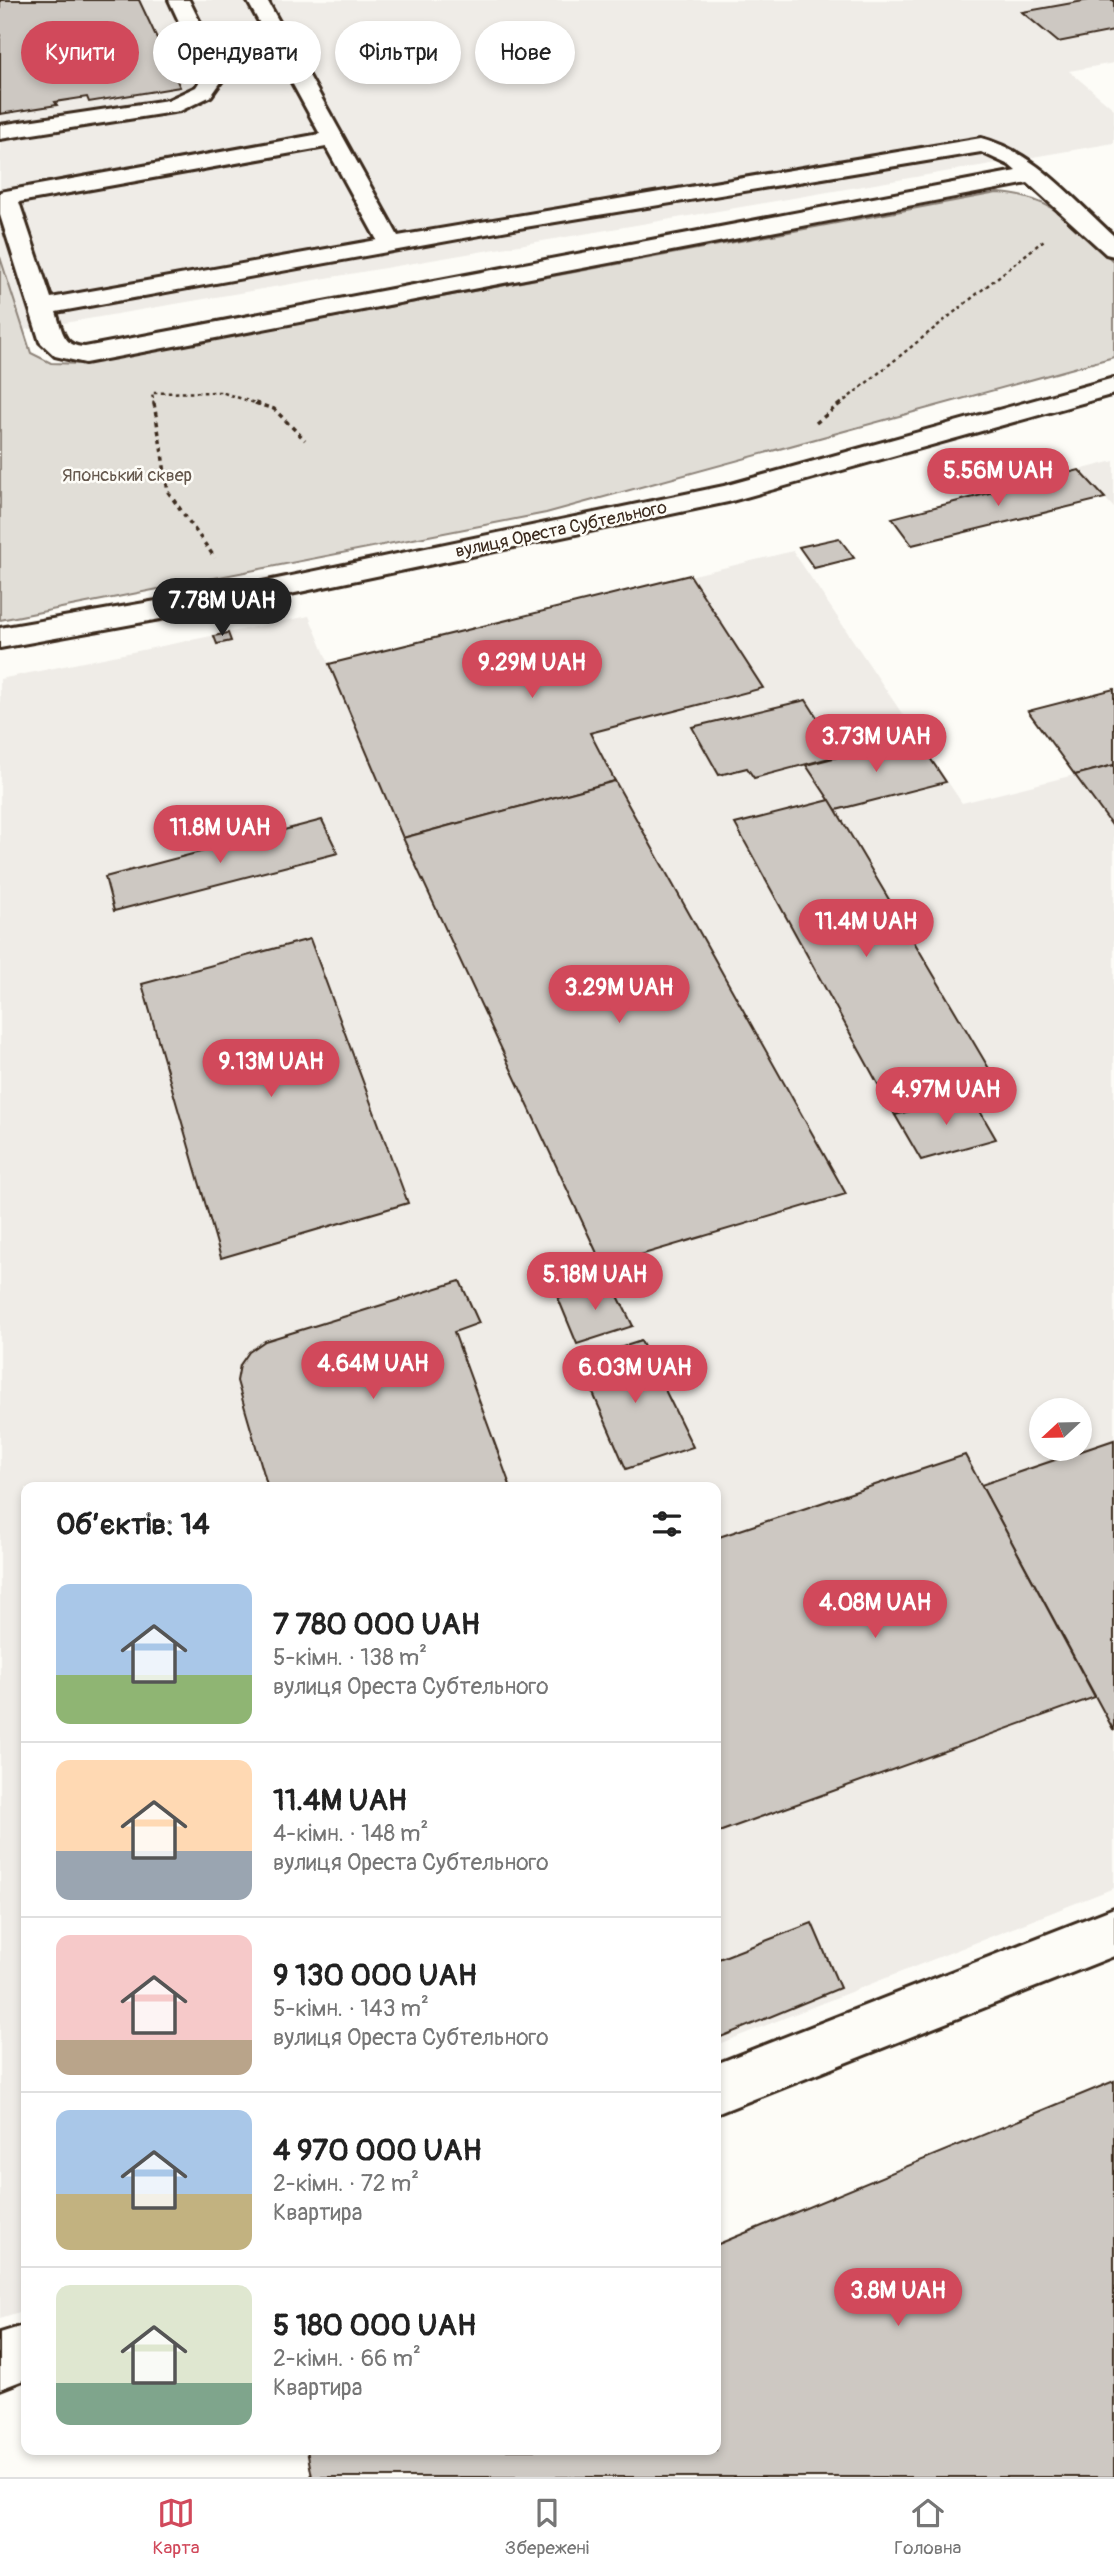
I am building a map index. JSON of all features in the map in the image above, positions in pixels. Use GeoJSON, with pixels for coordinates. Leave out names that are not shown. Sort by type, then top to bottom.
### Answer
{"type":"FeatureCollection","features":[{"type":"Feature","properties":{"kind":"street"},"geometry":{"type":"LineString","coordinates":[[0,132],[172,106],[195,98],[211,86],[215,75],[179,0]]}},
{"type":"Feature","properties":{"kind":"street"},"geometry":{"type":"LineString","coordinates":[[257,0],[391,244]]}},
{"type":"Feature","properties":{"kind":"street"},"geometry":{"type":"LineString","coordinates":[[332,139],[6,197],[53,342],[60,350],[70,355],[85,355],[1032,175]]}},
{"type":"Feature","properties":{"kind":"street"},"geometry":{"type":"LineString","coordinates":[[42,307],[391,244],[981,145],[998,149],[1017,160],[1114,249]]}},
{"type":"Feature","properties":{"kind":"street","name":"вулиця Ореста Субтельного"},"geometry":{"type":"LineString","coordinates":[[0,638],[243,595],[728,494],[1114,386]]}},
{"type":"Feature","properties":{"kind":"street"},"geometry":{"type":"LineString","coordinates":[[721,2087],[1114,1932]]}},
{"type":"Feature","properties":{"kind":"street"},"geometry":{"type":"LineString","coordinates":[[0,2361],[21,2354]]}},
{"type":"Feature","properties":{"kind":"path"},"geometry":{"type":"LineString","coordinates":[[815,424],[1076,215]]}},
{"type":"Feature","properties":{"kind":"path"},"geometry":{"type":"LineString","coordinates":[[243,595],[168,492],[152,393],[221,391],[274,409],[305,440]]}},
{"type":"Feature","properties":{"kind":"shaded area"},"geometry":{"type":"Polygon","coordinates":[[[0,0],[1114,0],[1114,63],[1069,71],[1114,109],[1114,143],[12,332],[0,324],[0,0]]]}},
{"type":"Feature","properties":{"kind":"shaded area"},"geometry":{"type":"Polygon","coordinates":[[[1114,461],[1114,508],[1079,470],[1114,461]]]}},
{"type":"Feature","properties":{"kind":"shaded area"},"geometry":{"type":"Polygon","coordinates":[[[793,551],[962,803],[1114,765],[1114,1888],[721,2043],[721,1482],[21,1482],[21,2312],[0,2318],[0,679],[309,616],[329,664],[793,551]]]}},
{"type":"Feature","properties":{"kind":"green space","name":"Японський сквер"},"geometry":{"type":"Polygon","coordinates":[[[997,193],[1034,200],[1063,215],[1114,262],[1114,357],[546,513],[0,620],[0,257],[31,353],[51,363],[83,364],[997,193]]]}},
{"type":"Feature","properties":{"kind":"building"},"geometry":{"type":"Polygon","coordinates":[[[0,0],[139,0],[153,30],[153,84],[179,84],[180,87],[89,102],[87,97],[0,114],[0,0]]]}},
{"type":"Feature","properties":{"kind":"building"},"geometry":{"type":"Polygon","coordinates":[[[1089,0],[1114,0],[1114,31],[1058,42],[1022,12],[1089,0]]]}},
{"type":"Feature","properties":{"kind":"building"},"geometry":{"type":"Polygon","coordinates":[[[1079,470],[1105,498],[912,545],[892,518],[1079,470]]]}},
{"type":"Feature","properties":{"kind":"building"},"geometry":{"type":"Polygon","coordinates":[[[839,538],[854,558],[814,568],[799,547],[839,538]]]}},
{"type":"Feature","properties":{"kind":"building"},"geometry":{"type":"Polygon","coordinates":[[[690,575],[763,688],[590,733],[615,781],[403,838],[329,664],[690,575]]]}},
{"type":"Feature","properties":{"kind":"building"},"geometry":{"type":"Polygon","coordinates":[[[228,633],[231,641],[217,644],[214,636],[228,633]]]}},
{"type":"Feature","properties":{"kind":"building"},"geometry":{"type":"Polygon","coordinates":[[[1114,689],[1114,765],[1075,775],[1028,711],[1114,689]]]}},
{"type":"Feature","properties":{"kind":"building"},"geometry":{"type":"Polygon","coordinates":[[[806,700],[841,755],[754,778],[747,768],[719,775],[692,727],[806,700]]]}},
{"type":"Feature","properties":{"kind":"building"},"geometry":{"type":"Polygon","coordinates":[[[916,737],[946,782],[836,810],[806,765],[916,737]]]}},
{"type":"Feature","properties":{"kind":"building"},"geometry":{"type":"Polygon","coordinates":[[[1114,765],[1114,828],[1075,775],[1114,765]]]}},
{"type":"Feature","properties":{"kind":"building"},"geometry":{"type":"Polygon","coordinates":[[[615,781],[846,1194],[603,1266],[403,838],[615,781]]]}},
{"type":"Feature","properties":{"kind":"building"},"geometry":{"type":"Polygon","coordinates":[[[830,800],[1000,1087],[895,1115],[735,824],[830,800]]]}},
{"type":"Feature","properties":{"kind":"building"},"geometry":{"type":"Polygon","coordinates":[[[322,820],[338,853],[114,911],[105,877],[322,820]]]}},
{"type":"Feature","properties":{"kind":"building"},"geometry":{"type":"Polygon","coordinates":[[[310,939],[408,1203],[221,1258],[142,984],[310,939]]]}},
{"type":"Feature","properties":{"kind":"building"},"geometry":{"type":"Polygon","coordinates":[[[970,1094],[996,1139],[921,1160],[895,1115],[970,1094]]]}},
{"type":"Feature","properties":{"kind":"building"},"geometry":{"type":"Polygon","coordinates":[[[610,1280],[633,1326],[577,1344],[558,1298],[610,1280]]]}},
{"type":"Feature","properties":{"kind":"building"},"geometry":{"type":"Polygon","coordinates":[[[460,1281],[479,1323],[454,1332],[509,1482],[266,1482],[237,1381],[240,1365],[249,1352],[265,1341],[460,1281]]]}},
{"type":"Feature","properties":{"kind":"building"},"geometry":{"type":"Polygon","coordinates":[[[641,1341],[693,1447],[626,1469],[579,1361],[641,1341]]]}},
{"type":"Feature","properties":{"kind":"building"},"geometry":{"type":"Polygon","coordinates":[[[1114,1440],[1114,1731],[981,1485],[1052,1461],[1092,1461],[1092,1447],[1114,1440]]]}},
{"type":"Feature","properties":{"kind":"building"},"geometry":{"type":"Polygon","coordinates":[[[965,1455],[1095,1697],[721,1831],[721,1536],[965,1455]]]}},
{"type":"Feature","properties":{"kind":"building"},"geometry":{"type":"Polygon","coordinates":[[[812,1923],[840,1988],[721,2037],[721,1958],[812,1923]]]}},
{"type":"Feature","properties":{"kind":"building"},"geometry":{"type":"Polygon","coordinates":[[[1114,2081],[1114,2477],[312,2477],[308,2455],[721,2455],[721,2243],[1114,2081]]]}}]}
